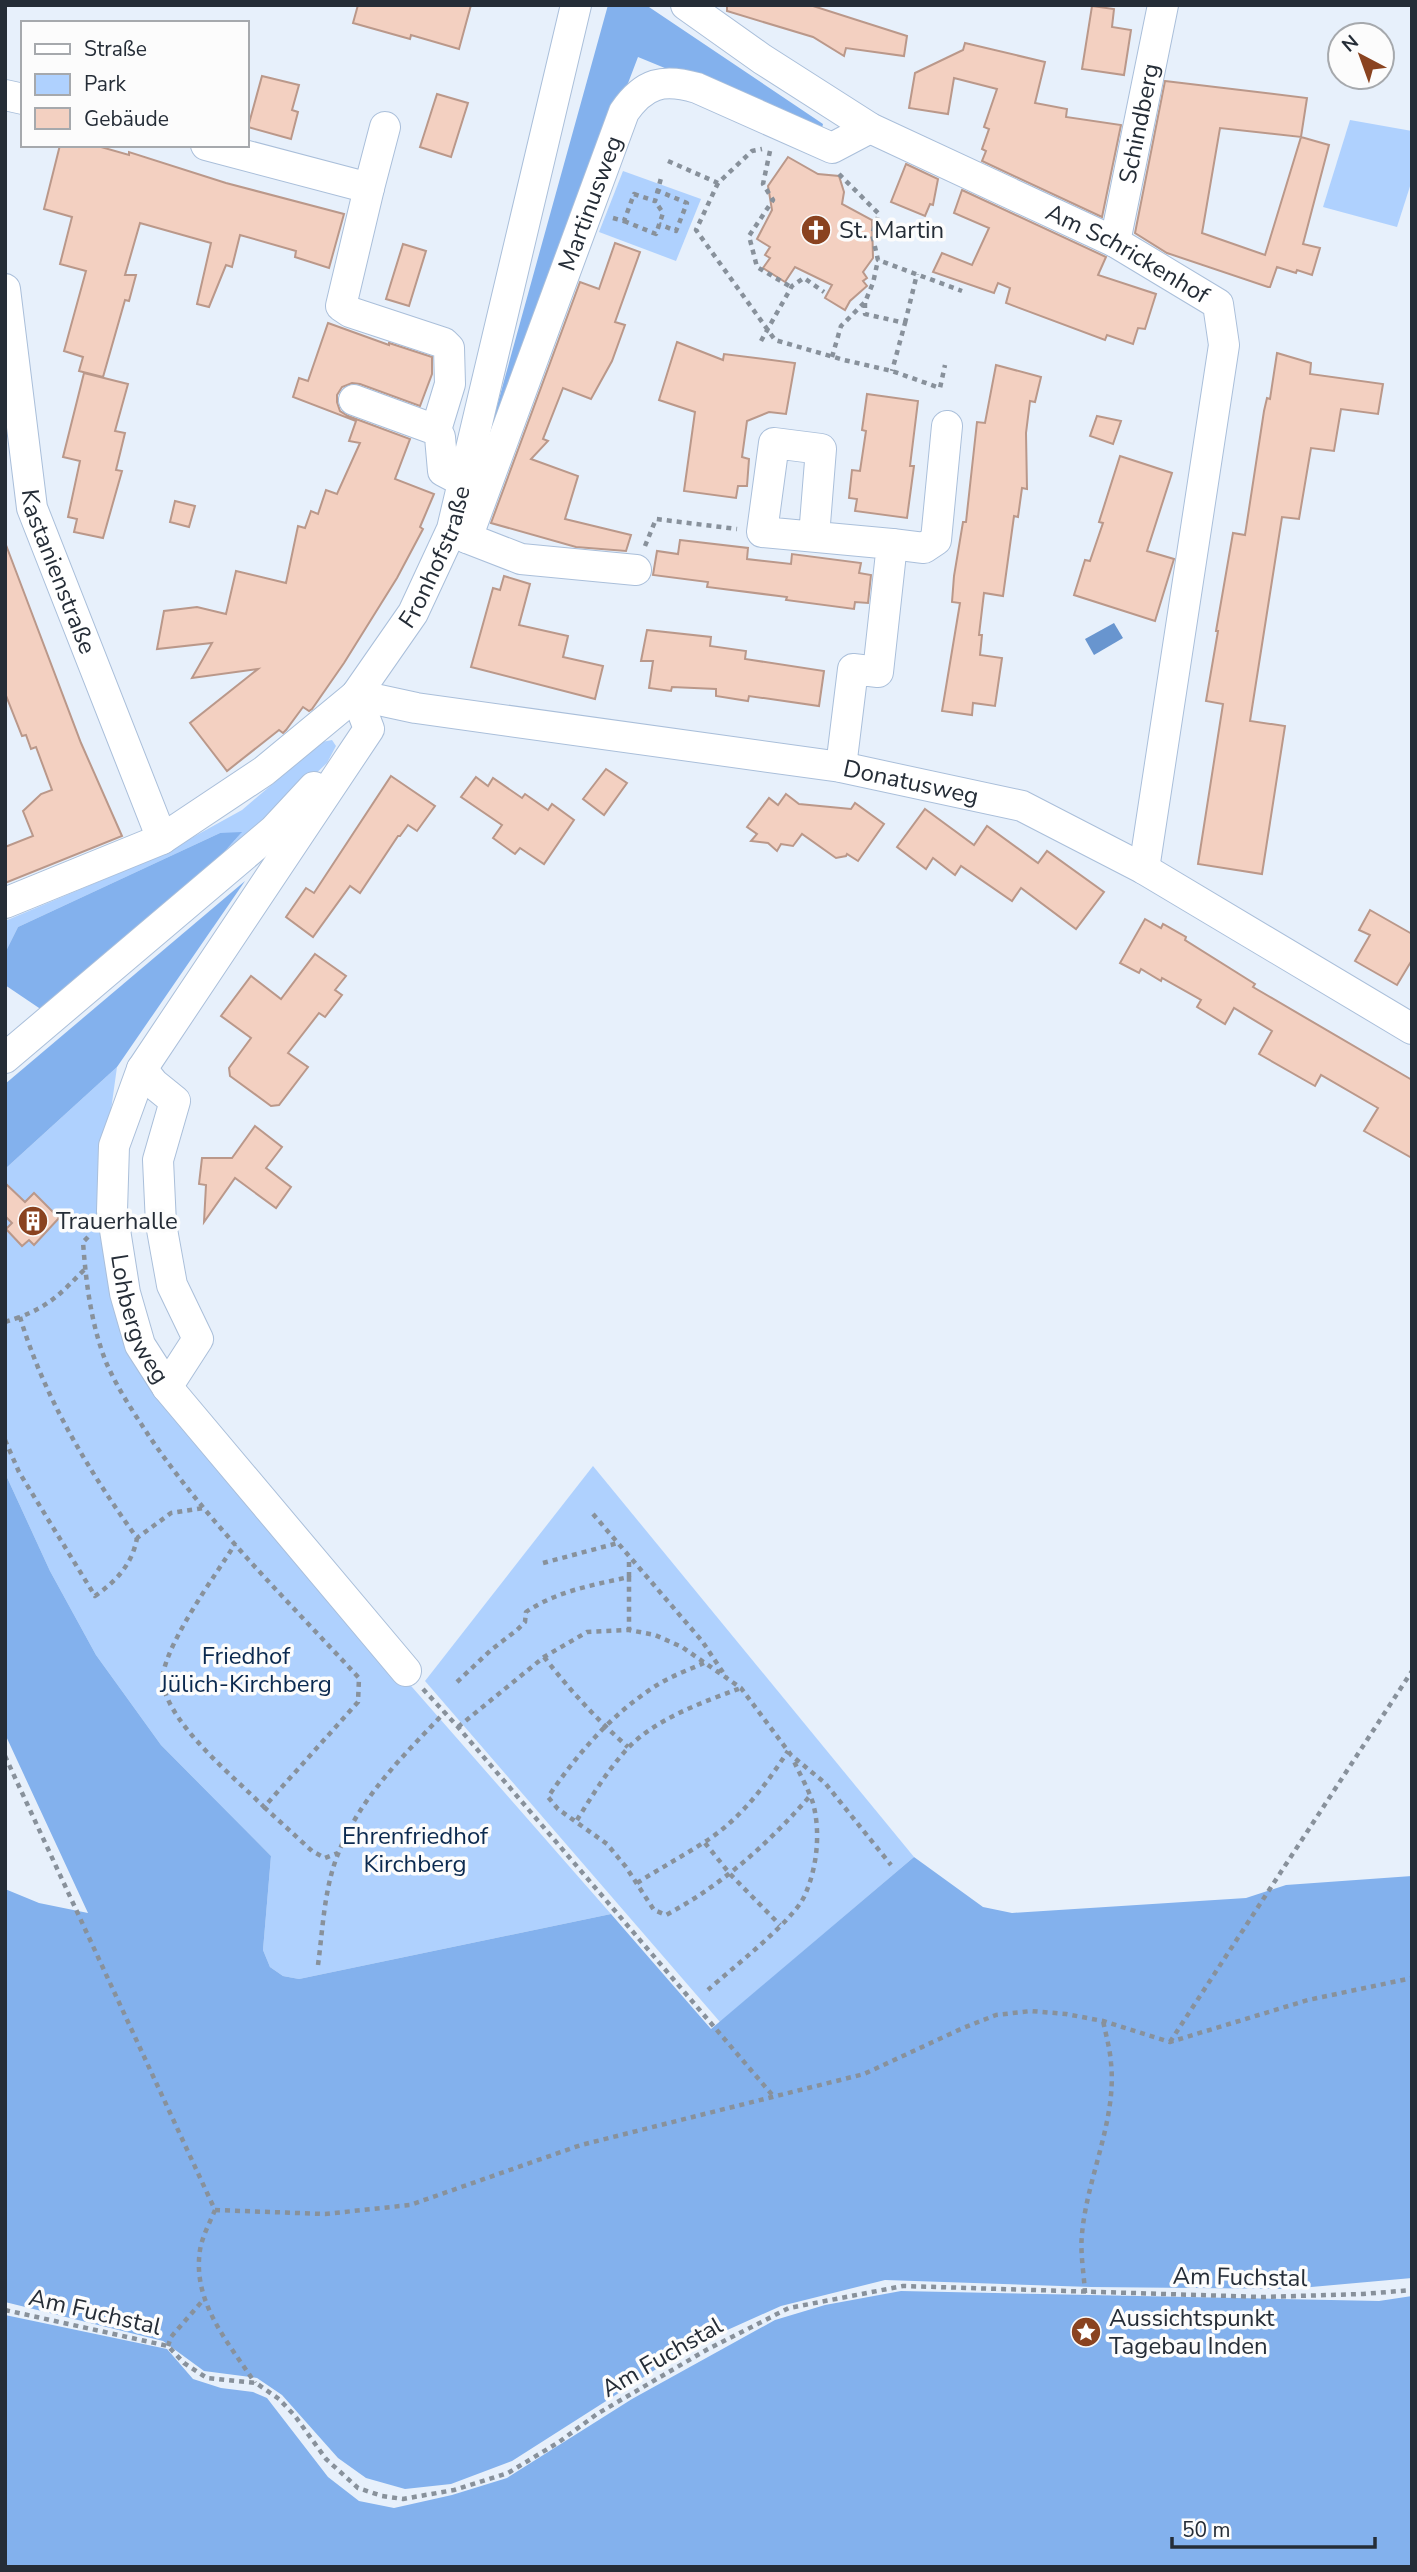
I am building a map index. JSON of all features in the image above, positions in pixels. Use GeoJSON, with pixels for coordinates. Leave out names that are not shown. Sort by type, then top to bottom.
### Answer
{"type":"FeatureCollection","features":[{"type":"Feature","properties":{"kind":"street","name":"Fronhofstraße"},"geometry":{"type":"LineString","coordinates":[[5,902],[162,839],[264,771],[356,695],[414,613],[460,534],[464,482],[576,5]]}},
{"type":"Feature","properties":{"kind":"street","name":"Am Schrickenhof"},"geometry":{"type":"LineString","coordinates":[[686,5],[762,59],[870,128],[1115,242],[1218,304],[1224,345],[1144,869]]}},
{"type":"Feature","properties":{"kind":"street","name":"Schindberg"},"geometry":{"type":"LineString","coordinates":[[1115,242],[1163,5]]}},
{"type":"Feature","properties":{"kind":"street","name":"Martinusweg"},"geometry":{"type":"LineString","coordinates":[[460,534],[624,112],[635,96],[657,83],[677,82],[697,88],[832,148],[870,128]]}},
{"type":"Feature","properties":{"kind":"street"},"geometry":{"type":"LineString","coordinates":[[385,127],[341,306],[350,312],[434,340],[449,348],[450,384],[436,430]]}},
{"type":"Feature","properties":{"kind":"street"},"geometry":{"type":"LineString","coordinates":[[214,147],[369,188]]}},
{"type":"Feature","properties":{"kind":"street","name":"Kastanienstraße"},"geometry":{"type":"LineString","coordinates":[[5,289],[32,508],[162,839]]}},
{"type":"Feature","properties":{"kind":"street"},"geometry":{"type":"LineString","coordinates":[[354,400],[436,430],[440,437],[443,471],[464,482]]}},
{"type":"Feature","properties":{"kind":"street"},"geometry":{"type":"LineString","coordinates":[[814,536],[821,449],[774,443],[762,532],[924,548],[936,540],[947,426]]}},
{"type":"Feature","properties":{"kind":"street"},"geometry":{"type":"LineString","coordinates":[[460,534],[521,559],[636,570]]}},
{"type":"Feature","properties":{"kind":"street"},"geometry":{"type":"LineString","coordinates":[[841,767],[853,669],[878,673],[892,544]]}},
{"type":"Feature","properties":{"kind":"street","name":"Donatusweg"},"geometry":{"type":"LineString","coordinates":[[356,695],[416,708],[841,767],[1022,806],[1144,869],[1412,1029]]}},
{"type":"Feature","properties":{"kind":"street","name":"Lohbergweg"},"geometry":{"type":"LineString","coordinates":[[356,695],[369,729],[142,1069],[114,1146],[112,1211],[125,1293],[140,1345],[167,1387],[406,1671]]}},
{"type":"Feature","properties":{"kind":"street","name":"Lohbergweg"},"geometry":{"type":"LineString","coordinates":[[5,1058],[274,830],[323,778],[341,771]]}},
{"type":"Feature","properties":{"kind":"street"},"geometry":{"type":"LineString","coordinates":[[142,1069],[154,1084],[175,1101],[158,1160],[162,1224],[172,1285],[198,1339],[167,1387]]}},
{"type":"Feature","properties":{"kind":"path"},"geometry":{"type":"LineString","coordinates":[[791,287],[757,267],[749,236],[773,200],[763,184],[771,147],[752,151],[718,183],[696,230],[775,340],[892,371],[940,388],[945,365]]}},
{"type":"Feature","properties":{"kind":"path"},"geometry":{"type":"LineString","coordinates":[[668,161],[718,183]]}},
{"type":"Feature","properties":{"kind":"path"},"geometry":{"type":"LineString","coordinates":[[832,357],[841,326],[865,302],[878,260],[872,234],[879,214],[837,173]]}},
{"type":"Feature","properties":{"kind":"path"},"geometry":{"type":"LineString","coordinates":[[655,201],[661,178]]}},
{"type":"Feature","properties":{"kind":"path"},"geometry":{"type":"LineString","coordinates":[[656,190],[687,203],[676,231],[659,224]]}},
{"type":"Feature","properties":{"kind":"path"},"geometry":{"type":"LineString","coordinates":[[606,216],[656,234],[663,213],[655,201],[634,194],[624,221]]}},
{"type":"Feature","properties":{"kind":"path"},"geometry":{"type":"LineString","coordinates":[[878,260],[962,291]]}},
{"type":"Feature","properties":{"kind":"path"},"geometry":{"type":"LineString","coordinates":[[892,371],[917,274]]}},
{"type":"Feature","properties":{"kind":"path"},"geometry":{"type":"LineString","coordinates":[[761,341],[791,287],[804,278],[824,292]]}},
{"type":"Feature","properties":{"kind":"path"},"geometry":{"type":"LineString","coordinates":[[865,302],[866,314],[905,323]]}},
{"type":"Feature","properties":{"kind":"path"},"geometry":{"type":"LineString","coordinates":[[636,570],[656,519],[762,532]]}},
{"type":"Feature","properties":{"kind":"path"},"geometry":{"type":"LineString","coordinates":[[112,1211],[83,1242],[93,1323],[107,1364],[133,1412],[163,1457],[203,1508],[359,1678],[358,1702],[264,1807]]}},
{"type":"Feature","properties":{"kind":"path"},"geometry":{"type":"LineString","coordinates":[[5,1322],[43,1308],[55,1300],[85,1270]]}},
{"type":"Feature","properties":{"kind":"path"},"geometry":{"type":"LineString","coordinates":[[20,1317],[52,1403],[116,1509],[137,1538]]}},
{"type":"Feature","properties":{"kind":"path"},"geometry":{"type":"LineString","coordinates":[[5,1440],[19,1472],[95,1596],[120,1575],[134,1552],[137,1538],[171,1513],[203,1508]]}},
{"type":"Feature","properties":{"kind":"path"},"geometry":{"type":"LineString","coordinates":[[593,1514],[702,1641],[728,1680]]}},
{"type":"Feature","properties":{"kind":"path"},"geometry":{"type":"LineString","coordinates":[[543,1563],[618,1543]]}},
{"type":"Feature","properties":{"kind":"path"},"geometry":{"type":"LineString","coordinates":[[235,1544],[173,1644],[165,1667],[163,1684],[175,1712],[196,1741],[264,1807],[312,1851],[325,1858],[338,1853]]}},
{"type":"Feature","properties":{"kind":"path"},"geometry":{"type":"LineString","coordinates":[[629,1557],[629,1630]]}},
{"type":"Feature","properties":{"kind":"path"},"geometry":{"type":"LineString","coordinates":[[457,1682],[517,1630],[525,1622],[526,1612],[541,1602],[575,1589],[629,1577]]}},
{"type":"Feature","properties":{"kind":"path"},"geometry":{"type":"LineString","coordinates":[[458,1727],[544,1657],[587,1632],[629,1630],[664,1639],[682,1647],[741,1688],[790,1753],[810,1796],[817,1850],[803,1898],[780,1925],[708,1990]]}},
{"type":"Feature","properties":{"kind":"path"},"geometry":{"type":"LineString","coordinates":[[544,1657],[604,1727],[628,1747]]}},
{"type":"Feature","properties":{"kind":"path"},"geometry":{"type":"LineString","coordinates":[[704,1662],[655,1686],[604,1727],[571,1762],[548,1797],[558,1809],[607,1844],[654,1910],[666,1915],[694,1900],[730,1874],[779,1831],[810,1796]]}},
{"type":"Feature","properties":{"kind":"path"},"geometry":{"type":"LineString","coordinates":[[406,1671],[458,1727],[774,2096]]}},
{"type":"Feature","properties":{"kind":"path"},"geometry":{"type":"LineString","coordinates":[[1170,2042],[1412,1671]]}},
{"type":"Feature","properties":{"kind":"path"},"geometry":{"type":"LineString","coordinates":[[577,1820],[628,1747],[667,1720],[741,1688]]}},
{"type":"Feature","properties":{"kind":"path"},"geometry":{"type":"LineString","coordinates":[[318,1965],[328,1888],[338,1853],[367,1801],[388,1772],[445,1712]]}},
{"type":"Feature","properties":{"kind":"path"},"geometry":{"type":"LineString","coordinates":[[637,1883],[705,1843],[736,1818],[790,1753]]}},
{"type":"Feature","properties":{"kind":"path"},"geometry":{"type":"LineString","coordinates":[[790,1753],[825,1783],[891,1864]]}},
{"type":"Feature","properties":{"kind":"path"},"geometry":{"type":"LineString","coordinates":[[5,1756],[215,2210],[200,2249],[200,2285],[209,2313],[256,2383]]}},
{"type":"Feature","properties":{"kind":"path"},"geometry":{"type":"LineString","coordinates":[[705,1843],[730,1874],[780,1925]]}},
{"type":"Feature","properties":{"kind":"path"},"geometry":{"type":"LineString","coordinates":[[215,2210],[325,2214],[410,2206],[582,2146],[863,2074],[996,2015],[1031,2011],[1066,2014],[1103,2021],[1170,2042],[1308,2000],[1412,1978]]}},
{"type":"Feature","properties":{"kind":"path"},"geometry":{"type":"LineString","coordinates":[[1085,2293],[1082,2236],[1110,2095],[1112,2064],[1103,2021]]}},
{"type":"Feature","properties":{"kind":"path","name":"Am Fuchstal"},"geometry":{"type":"LineString","coordinates":[[5,2310],[168,2346],[184,2363],[207,2378],[256,2383],[279,2399],[295,2416],[326,2459],[358,2488],[403,2499],[454,2490],[508,2473],[559,2442],[597,2414],[697,2355],[789,2308],[903,2286],[1263,2297],[1412,2290]]}},
{"type":"Feature","properties":{"kind":"path"},"geometry":{"type":"LineString","coordinates":[[168,2346],[171,2337],[204,2299]]}},
{"type":"Feature","properties":{"kind":"green space"},"geometry":{"type":"Polygon","coordinates":[[[1350,120],[1412,131],[1412,180],[1397,227],[1323,207],[1350,120]]]}},
{"type":"Feature","properties":{"kind":"green space"},"geometry":{"type":"Polygon","coordinates":[[[623,171],[701,199],[676,261],[599,232],[623,171]]]}},
{"type":"Feature","properties":{"kind":"green space"},"geometry":{"type":"Polygon","coordinates":[[[332,740],[336,746],[327,763],[208,870],[241,833],[220,833],[18,927],[5,953],[5,921],[157,857],[242,810],[322,742],[332,740]]]}},
{"type":"Feature","properties":{"kind":"green space","name":"Friedhof Jülich-Kirchberg"},"geometry":{"type":"Polygon","coordinates":[[[117,1067],[101,1182],[178,1420],[611,1914],[299,1979],[283,1976],[270,1967],[263,1950],[271,1856],[161,1745],[96,1655],[50,1571],[5,1473],[5,1169],[117,1067]]]}},
{"type":"Feature","properties":{"kind":"green space"},"geometry":{"type":"Polygon","coordinates":[[[593,1466],[914,1857],[720,2022],[425,1681],[593,1466]]]}},
{"type":"Feature","properties":{"kind":"shaded area"},"geometry":{"type":"Polygon","coordinates":[[[608,5],[646,5],[823,124],[821,132],[638,57],[476,482],[608,5]]]}},
{"type":"Feature","properties":{"kind":"shaded area"},"geometry":{"type":"Polygon","coordinates":[[[1114,623],[1123,638],[1094,655],[1085,639],[1114,623]]]}},
{"type":"Feature","properties":{"kind":"shaded area"},"geometry":{"type":"Polygon","coordinates":[[[242,832],[208,870],[42,1010],[5,985],[5,953],[18,927],[220,833],[242,832]]]}},
{"type":"Feature","properties":{"kind":"shaded area"},"geometry":{"type":"Polygon","coordinates":[[[245,881],[117,1067],[5,1169],[5,1084],[245,881]]]}},
{"type":"Feature","properties":{"kind":"shaded area"},"geometry":{"type":"Polygon","coordinates":[[[5,1473],[50,1571],[96,1655],[161,1745],[271,1856],[263,1950],[270,1967],[283,1976],[299,1979],[611,1914],[711,2029],[914,1857],[983,1907],[1012,1913],[1246,1898],[1286,1885],[1412,1876],[1412,2278],[1289,2289],[1091,2287],[885,2280],[781,2306],[694,2345],[512,2461],[451,2484],[405,2489],[366,2478],[338,2458],[282,2395],[257,2378],[204,2371],[163,2341],[5,2302],[5,1889],[39,1903],[88,1913],[5,1734],[5,1473]]]}},
{"type":"Feature","properties":{"kind":"shaded area"},"geometry":{"type":"Polygon","coordinates":[[[901,2291],[1379,2301],[1412,2296],[1412,2567],[5,2567],[5,2315],[167,2349],[193,2379],[221,2388],[253,2392],[267,2398],[328,2477],[359,2501],[394,2508],[452,2495],[507,2478],[632,2399],[775,2320],[825,2305],[901,2291]]]}},
{"type":"Feature","properties":{"kind":"building"},"geometry":{"type":"Polygon","coordinates":[[[358,5],[471,5],[459,49],[411,35],[410,39],[353,23],[358,5]]]}},
{"type":"Feature","properties":{"kind":"building"},"geometry":{"type":"Polygon","coordinates":[[[727,5],[810,5],[907,36],[904,56],[846,48],[844,56],[813,37],[727,11],[727,5]]]}},
{"type":"Feature","properties":{"kind":"building"},"geometry":{"type":"Polygon","coordinates":[[[1092,6],[1114,9],[1112,27],[1131,30],[1124,75],[1082,69],[1092,6]]]}},
{"type":"Feature","properties":{"kind":"building"},"geometry":{"type":"Polygon","coordinates":[[[965,43],[1045,62],[1035,103],[1067,109],[1066,117],[1121,125],[1102,217],[982,161],[986,151],[982,149],[989,129],[984,127],[997,89],[954,78],[948,114],[909,108],[915,73],[963,50],[965,43]]]}},
{"type":"Feature","properties":{"kind":"building"},"geometry":{"type":"Polygon","coordinates":[[[262,76],[299,85],[292,110],[298,112],[291,139],[248,127],[262,76]]]}},
{"type":"Feature","properties":{"kind":"building"},"geometry":{"type":"Polygon","coordinates":[[[1165,81],[1307,98],[1301,137],[1329,145],[1303,244],[1320,248],[1312,275],[1277,267],[1268,287],[1167,253],[1135,233],[1165,81]],[[1220,128],[1202,233],[1265,255],[1301,137],[1220,128]]]}},
{"type":"Feature","properties":{"kind":"building"},"geometry":{"type":"Polygon","coordinates":[[[437,94],[468,103],[451,157],[420,147],[437,94]]]}},
{"type":"Feature","properties":{"kind":"building"},"geometry":{"type":"Polygon","coordinates":[[[60,147],[101,147],[129,155],[129,152],[226,183],[344,214],[329,268],[295,257],[296,251],[240,235],[232,267],[226,265],[209,307],[197,304],[211,243],[140,223],[125,275],[136,275],[129,301],[125,300],[103,377],[79,371],[83,357],[64,351],[86,271],[60,264],[72,217],[44,209],[60,147]]]}},
{"type":"Feature","properties":{"kind":"building","name":"St. Martin"},"geometry":{"type":"Polygon","coordinates":[[[788,157],[818,174],[839,176],[844,192],[842,204],[872,220],[873,258],[863,272],[867,278],[863,281],[867,286],[850,301],[845,310],[825,298],[832,285],[795,267],[785,282],[763,268],[770,258],[765,255],[770,247],[757,239],[772,210],[768,186],[788,157]]]}},
{"type":"Feature","properties":{"kind":"building"},"geometry":{"type":"Polygon","coordinates":[[[906,164],[938,179],[933,205],[930,204],[925,216],[891,202],[906,164]]]}},
{"type":"Feature","properties":{"kind":"building"},"geometry":{"type":"Polygon","coordinates":[[[962,190],[1106,257],[1098,275],[1156,294],[1145,329],[1138,328],[1133,344],[1107,335],[1105,340],[1006,303],[1010,288],[998,283],[994,293],[933,272],[942,253],[972,265],[989,228],[954,213],[962,190]]]}},
{"type":"Feature","properties":{"kind":"building"},"geometry":{"type":"Polygon","coordinates":[[[615,243],[640,252],[615,322],[625,325],[612,361],[591,399],[563,388],[543,439],[548,441],[531,459],[578,476],[565,519],[631,535],[626,551],[576,547],[491,523],[580,282],[599,289],[615,243]]]}},
{"type":"Feature","properties":{"kind":"building"},"geometry":{"type":"Polygon","coordinates":[[[403,244],[426,251],[409,306],[386,299],[403,244]]]}},
{"type":"Feature","properties":{"kind":"building"},"geometry":{"type":"Polygon","coordinates":[[[328,323],[432,357],[432,374],[420,406],[352,383],[342,387],[337,395],[337,402],[340,411],[348,416],[410,439],[395,479],[434,494],[420,527],[423,529],[397,578],[312,709],[309,711],[303,707],[283,733],[279,730],[227,771],[190,723],[258,669],[192,678],[212,643],[157,649],[164,611],[197,607],[226,614],[236,571],[286,583],[298,526],[305,528],[311,511],[318,514],[326,490],[337,494],[360,443],[349,441],[356,421],[293,397],[299,378],[308,381],[328,323]]]}},
{"type":"Feature","properties":{"kind":"building"},"geometry":{"type":"Polygon","coordinates":[[[677,342],[723,360],[724,354],[795,363],[786,414],[769,412],[747,421],[742,457],[749,459],[747,486],[738,486],[736,498],[684,491],[695,412],[659,400],[677,342]]]}},
{"type":"Feature","properties":{"kind":"building"},"geometry":{"type":"Polygon","coordinates":[[[1277,353],[1311,363],[1310,374],[1383,384],[1378,414],[1341,409],[1334,451],[1311,448],[1299,519],[1282,517],[1250,721],[1285,726],[1262,874],[1198,864],[1223,704],[1206,701],[1216,631],[1233,533],[1245,535],[1264,411],[1267,398],[1270,399],[1277,353]]]}},
{"type":"Feature","properties":{"kind":"building"},"geometry":{"type":"Polygon","coordinates":[[[996,365],[1041,377],[1035,402],[1030,401],[1026,433],[1027,489],[1022,488],[1018,517],[1014,516],[1003,596],[984,593],[979,635],[982,635],[980,655],[1002,658],[995,706],[973,703],[972,715],[942,711],[960,603],[952,602],[954,576],[963,522],[966,522],[977,422],[985,423],[996,365]]]}},
{"type":"Feature","properties":{"kind":"building"},"geometry":{"type":"Polygon","coordinates":[[[84,373],[128,384],[115,431],[125,433],[116,470],[122,471],[103,538],[74,532],[77,519],[68,517],[80,461],[63,457],[84,373]]]}},
{"type":"Feature","properties":{"kind":"building"},"geometry":{"type":"Polygon","coordinates":[[[867,394],[918,401],[910,466],[914,466],[907,518],[855,511],[857,499],[849,498],[852,470],[860,471],[866,431],[862,430],[867,394]]]}},
{"type":"Feature","properties":{"kind":"building"},"geometry":{"type":"Polygon","coordinates":[[[1097,416],[1121,421],[1113,444],[1090,436],[1097,416]]]}},
{"type":"Feature","properties":{"kind":"building"},"geometry":{"type":"Polygon","coordinates":[[[1120,456],[1172,473],[1147,551],[1174,559],[1155,621],[1074,595],[1085,560],[1090,561],[1103,523],[1099,522],[1120,456]]]}},
{"type":"Feature","properties":{"kind":"building"},"geometry":{"type":"Polygon","coordinates":[[[175,501],[195,506],[189,527],[170,522],[175,501]]]}},
{"type":"Feature","properties":{"kind":"building"},"geometry":{"type":"Polygon","coordinates":[[[680,540],[748,548],[747,559],[791,564],[792,554],[861,563],[859,573],[871,575],[868,603],[855,602],[854,609],[707,587],[708,582],[653,575],[657,551],[678,554],[680,540]]]}},
{"type":"Feature","properties":{"kind":"building"},"geometry":{"type":"Polygon","coordinates":[[[6,545],[81,743],[122,836],[5,883],[5,847],[33,836],[23,811],[41,794],[52,790],[36,747],[31,749],[26,735],[22,736],[5,693],[6,545]]]}},
{"type":"Feature","properties":{"kind":"building"},"geometry":{"type":"Polygon","coordinates":[[[504,576],[530,584],[519,625],[568,636],[563,657],[603,666],[595,699],[471,667],[493,588],[500,590],[504,576]]]}},
{"type":"Feature","properties":{"kind":"building"},"geometry":{"type":"Polygon","coordinates":[[[647,630],[711,637],[710,646],[746,651],[745,659],[824,671],[819,706],[749,696],[748,701],[716,696],[716,689],[672,687],[671,691],[649,688],[653,661],[641,661],[647,630]]]}},
{"type":"Feature","properties":{"kind":"building"},"geometry":{"type":"Polygon","coordinates":[[[606,769],[627,783],[604,815],[583,799],[606,769]]]}},
{"type":"Feature","properties":{"kind":"building"},"geometry":{"type":"Polygon","coordinates":[[[391,776],[435,806],[417,831],[408,825],[398,836],[360,893],[350,886],[313,937],[286,917],[306,888],[314,893],[391,776]]]}},
{"type":"Feature","properties":{"kind":"building"},"geometry":{"type":"Polygon","coordinates":[[[476,777],[488,786],[493,778],[522,798],[525,794],[548,810],[552,804],[574,820],[544,864],[520,848],[515,854],[493,838],[502,825],[461,797],[476,777]]]}},
{"type":"Feature","properties":{"kind":"building"},"geometry":{"type":"Polygon","coordinates":[[[786,794],[799,804],[851,809],[855,803],[884,824],[858,861],[847,854],[836,858],[802,834],[793,846],[781,844],[777,851],[768,843],[751,841],[757,834],[747,827],[769,798],[778,805],[786,794]]]}},
{"type":"Feature","properties":{"kind":"building"},"geometry":{"type":"Polygon","coordinates":[[[925,809],[974,845],[987,826],[1038,863],[1047,851],[1104,892],[1076,929],[1021,888],[1012,901],[961,866],[955,875],[933,858],[926,869],[897,847],[925,809]]]}},
{"type":"Feature","properties":{"kind":"building"},"geometry":{"type":"Polygon","coordinates":[[[1370,910],[1412,934],[1412,960],[1397,985],[1355,961],[1370,935],[1359,930],[1370,910]]]}},
{"type":"Feature","properties":{"kind":"building"},"geometry":{"type":"Polygon","coordinates":[[[1145,919],[1161,928],[1163,924],[1186,937],[1185,940],[1255,984],[1253,987],[1412,1080],[1412,1158],[1364,1131],[1378,1108],[1321,1075],[1315,1086],[1259,1054],[1272,1031],[1234,1008],[1225,1024],[1197,1007],[1201,1000],[1162,978],[1161,981],[1141,969],[1139,973],[1120,963],[1145,919]]]}},
{"type":"Feature","properties":{"kind":"building"},"geometry":{"type":"Polygon","coordinates":[[[315,954],[346,976],[335,990],[342,995],[325,1017],[319,1013],[288,1053],[308,1067],[279,1105],[271,1106],[230,1076],[229,1068],[251,1038],[221,1016],[251,976],[281,999],[315,954]]]}},
{"type":"Feature","properties":{"kind":"building"},"geometry":{"type":"Polygon","coordinates":[[[255,1126],[282,1147],[266,1168],[291,1187],[276,1208],[235,1178],[204,1222],[206,1185],[199,1184],[202,1158],[232,1158],[255,1126]]]}},
{"type":"Feature","properties":{"kind":"building","name":"Trauerhalle"},"geometry":{"type":"Polygon","coordinates":[[[5,1183],[25,1202],[34,1193],[59,1218],[34,1245],[29,1240],[22,1246],[6,1229],[12,1223],[5,1216],[5,1183]]]}},
{"type":"Feature","properties":{"kind":"place","name":"St. Martin"},"geometry":{"type":"Point","coordinates":[816,230]}},
{"type":"Feature","properties":{"kind":"place","name":"Trauerhalle"},"geometry":{"type":"Point","coordinates":[33,1221]}},
{"type":"Feature","properties":{"kind":"place","name":"Aussichtspunkt Tagebau Inden"},"geometry":{"type":"Point","coordinates":[1086,2332]}},
{"type":"Feature","properties":{"kind":"park label","name":"Ehrenfriedhof Kirchberg"},"geometry":{"type":"Point","coordinates":[415,1850]}}]}
